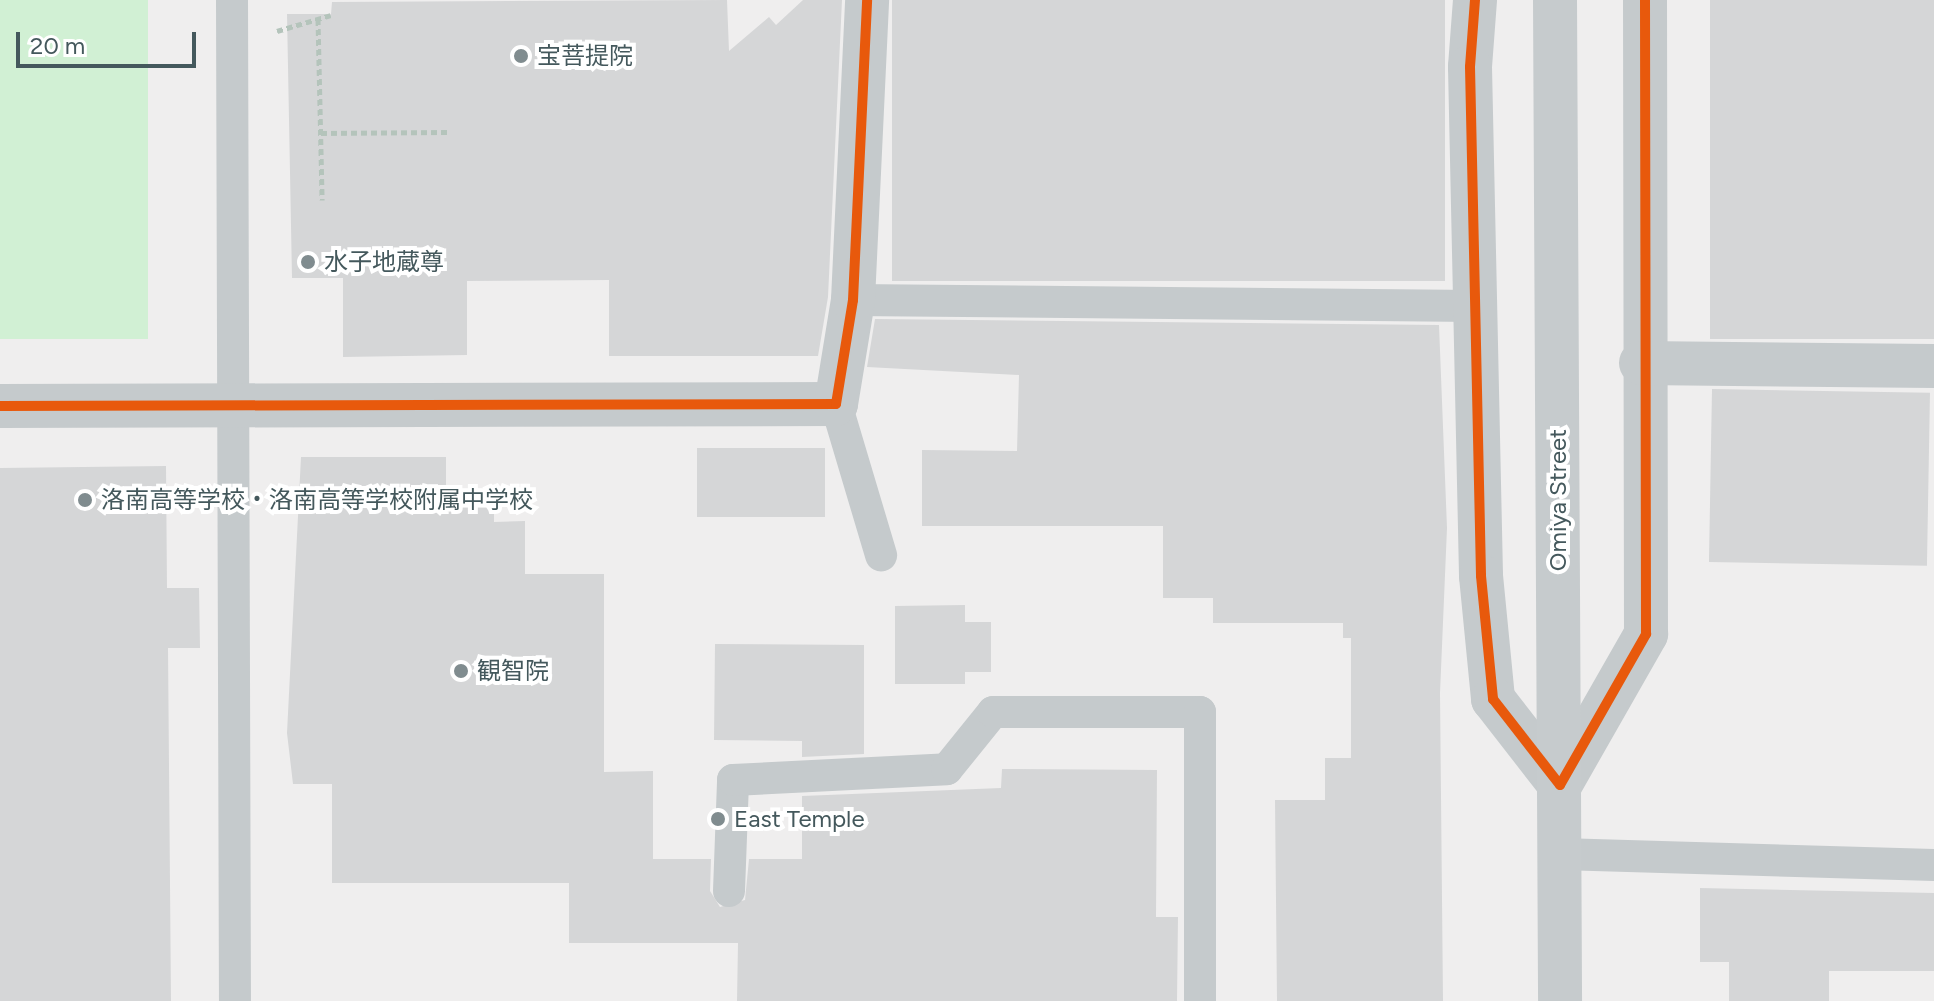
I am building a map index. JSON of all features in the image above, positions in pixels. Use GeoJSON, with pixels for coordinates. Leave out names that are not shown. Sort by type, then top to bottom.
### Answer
{"type":"FeatureCollection","features":[{"type":"Feature","properties":{"kind":"main road","name":"Omiya Street"},"geometry":{"type":"LineString","coordinates":[[1555,0],[1560,1001]]}},
{"type":"Feature","properties":{"kind":"street"},"geometry":{"type":"LineString","coordinates":[[0,406],[836,404],[853,300],[867,0]]}},
{"type":"Feature","properties":{"kind":"street"},"geometry":{"type":"LineString","coordinates":[[1475,0],[1470,67],[1481,576],[1493,699],[1560,785],[1646,634],[1641,363],[1645,0]]}},
{"type":"Feature","properties":{"kind":"street"},"geometry":{"type":"LineString","coordinates":[[1641,363],[1934,366]]}},
{"type":"Feature","properties":{"kind":"lane"},"geometry":{"type":"LineString","coordinates":[[232,0],[235,1001]]}},
{"type":"Feature","properties":{"kind":"lane"},"geometry":{"type":"LineString","coordinates":[[853,300],[1475,306]]}},
{"type":"Feature","properties":{"kind":"lane"},"geometry":{"type":"LineString","coordinates":[[836,404],[881,555]]}},
{"type":"Feature","properties":{"kind":"lane"},"geometry":{"type":"LineString","coordinates":[[729,891],[733,780],[947,769],[993,712],[1200,712],[1200,1001]]}},
{"type":"Feature","properties":{"kind":"lane"},"geometry":{"type":"LineString","coordinates":[[1560,854],[1934,865]]}},
{"type":"Feature","properties":{"kind":"path"},"geometry":{"type":"LineString","coordinates":[[318,19],[322,200]]}},
{"type":"Feature","properties":{"kind":"path"},"geometry":{"type":"LineString","coordinates":[[321,133],[447,132]]}},
{"type":"Feature","properties":{"kind":"green space"},"geometry":{"type":"Polygon","coordinates":[[[0,0],[148,0],[148,339],[0,339],[0,0]]]}},
{"type":"Feature","properties":{"kind":"building"},"geometry":{"type":"Polygon","coordinates":[[[727,0],[729,51],[769,17],[776,25],[803,0],[842,0],[828,297],[818,356],[609,356],[609,280],[467,281],[467,355],[343,357],[343,278],[292,278],[287,14],[331,14],[332,2],[727,0]]]}},
{"type":"Feature","properties":{"kind":"building"},"geometry":{"type":"Polygon","coordinates":[[[892,0],[1445,0],[1445,281],[892,281],[892,0]]]}},
{"type":"Feature","properties":{"kind":"building"},"geometry":{"type":"Polygon","coordinates":[[[1710,0],[1934,0],[1934,339],[1710,339],[1710,0]]]}},
{"type":"Feature","properties":{"kind":"building"},"geometry":{"type":"Polygon","coordinates":[[[875,319],[1439,325],[1447,528],[1440,693],[1443,1001],[1277,1001],[1275,800],[1325,800],[1325,758],[1351,758],[1351,638],[1343,638],[1343,623],[1213,623],[1213,598],[1163,598],[1163,526],[922,526],[922,450],[1017,451],[1019,375],[867,367],[875,319]]]}},
{"type":"Feature","properties":{"kind":"building"},"geometry":{"type":"Polygon","coordinates":[[[1712,389],[1930,393],[1927,566],[1709,562],[1712,389]]]}},
{"type":"Feature","properties":{"kind":"building"},"geometry":{"type":"Polygon","coordinates":[[[697,448],[825,448],[825,517],[697,517],[697,448]]]}},
{"type":"Feature","properties":{"kind":"building"},"geometry":{"type":"Polygon","coordinates":[[[301,457],[446,457],[446,497],[494,497],[494,522],[525,521],[525,574],[604,574],[604,772],[653,771],[653,859],[711,859],[710,891],[720,907],[745,900],[749,859],[802,859],[802,796],[1001,788],[1002,769],[1157,770],[1156,917],[1178,917],[1177,1001],[737,1001],[738,943],[569,943],[569,883],[332,883],[332,784],[293,784],[287,733],[301,457]]]}},
{"type":"Feature","properties":{"kind":"building"},"geometry":{"type":"Polygon","coordinates":[[[166,466],[167,588],[199,588],[200,648],[168,648],[171,1001],[0,1001],[0,468],[166,466]]]}},
{"type":"Feature","properties":{"kind":"building"},"geometry":{"type":"Polygon","coordinates":[[[965,605],[965,622],[991,622],[991,672],[965,672],[965,684],[895,684],[895,606],[965,605]]]}},
{"type":"Feature","properties":{"kind":"building"},"geometry":{"type":"Polygon","coordinates":[[[715,644],[864,645],[864,754],[802,757],[802,741],[714,740],[715,644]]]}},
{"type":"Feature","properties":{"kind":"building"},"geometry":{"type":"Polygon","coordinates":[[[1700,888],[1934,893],[1934,971],[1829,971],[1829,1001],[1729,1001],[1729,962],[1700,962],[1700,888]]]}},
{"type":"Feature","properties":{"kind":"cycle path"},"geometry":{"type":"LineString","coordinates":[[0,406],[836,404],[853,300],[867,0]]}},
{"type":"Feature","properties":{"kind":"cycle path"},"geometry":{"type":"LineString","coordinates":[[1475,0],[1470,67],[1481,576],[1493,699],[1560,785],[1646,634],[1645,0]]}},
{"type":"Feature","properties":{"kind":"place","name":"宝菩提院"},"geometry":{"type":"Point","coordinates":[521,56]}},
{"type":"Feature","properties":{"kind":"place","name":"水子地蔵尊"},"geometry":{"type":"Point","coordinates":[308,262]}},
{"type":"Feature","properties":{"kind":"place","name":"洛南高等学校・洛南高等学校附属中学校"},"geometry":{"type":"Point","coordinates":[85,500]}},
{"type":"Feature","properties":{"kind":"place","name":"観智院"},"geometry":{"type":"Point","coordinates":[461,671]}},
{"type":"Feature","properties":{"kind":"place","name":"East Temple"},"geometry":{"type":"Point","coordinates":[718,819]}}]}
